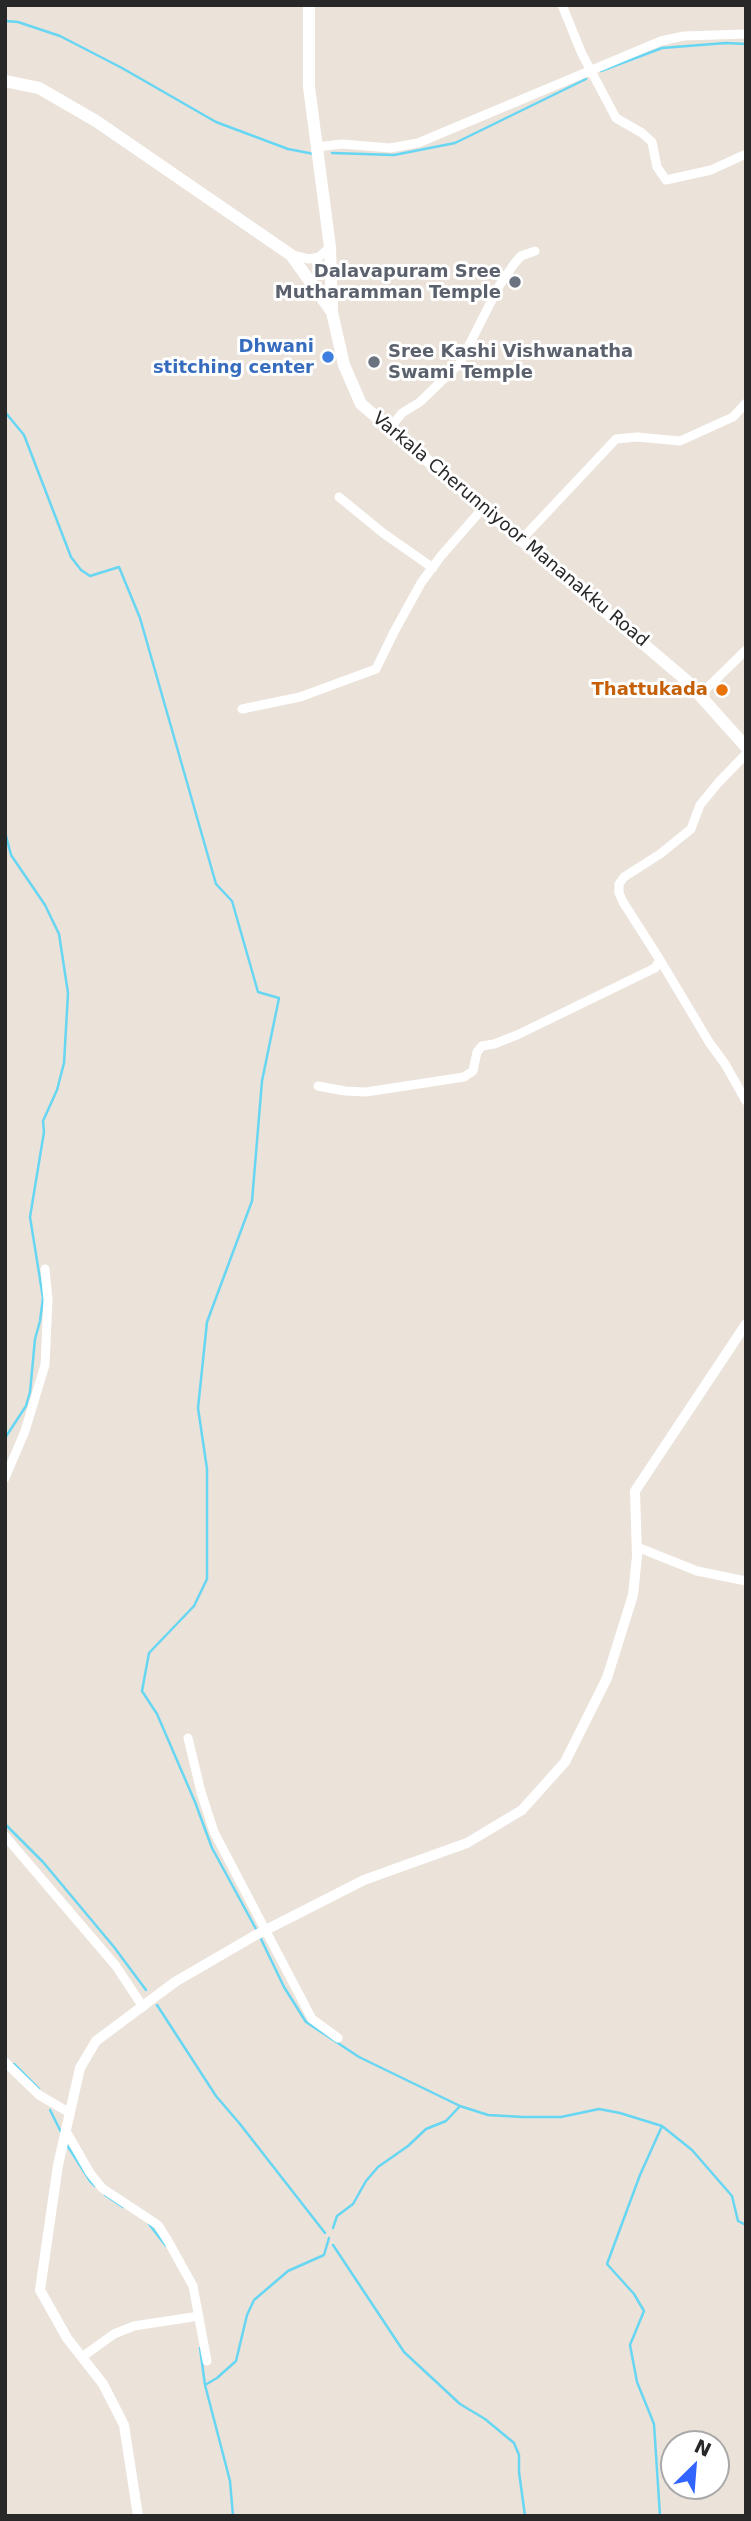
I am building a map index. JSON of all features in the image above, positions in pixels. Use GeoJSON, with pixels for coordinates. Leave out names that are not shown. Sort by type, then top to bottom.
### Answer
{"type":"FeatureCollection","features":[{"type":"Feature","properties":{"kind":"main road"},"geometry":{"type":"LineString","coordinates":[[309,5],[309,87],[330,247],[332,312]]}},
{"type":"Feature","properties":{"kind":"main road","name":"Varkala Cherunniyoor Mananakku Road"},"geometry":{"type":"LineString","coordinates":[[5,81],[39,88],[92,119],[290,255],[332,312],[344,365],[361,404],[687,681],[746,747]]}},
{"type":"Feature","properties":{"kind":"street"},"geometry":{"type":"LineString","coordinates":[[562,5],[590,70],[600,84],[616,118],[652,142],[657,167],[666,180],[711,170],[746,154]]}},
{"type":"Feature","properties":{"kind":"street"},"geometry":{"type":"LineString","coordinates":[[317,147],[342,144],[390,148],[418,143],[661,41],[684,36],[746,34]]}},
{"type":"Feature","properties":{"kind":"street"},"geometry":{"type":"LineString","coordinates":[[290,255],[309,259],[319,257],[330,247]]}},
{"type":"Feature","properties":{"kind":"street"},"geometry":{"type":"LineString","coordinates":[[390,428],[402,413],[420,402],[460,363],[499,286],[521,256],[535,251]]}},
{"type":"Feature","properties":{"kind":"street"},"geometry":{"type":"LineString","coordinates":[[521,540],[616,439],[637,437],[680,441],[733,417],[746,403]]}},
{"type":"Feature","properties":{"kind":"street"},"geometry":{"type":"LineString","coordinates":[[339,496],[383,533],[432,568]]}},
{"type":"Feature","properties":{"kind":"street"},"geometry":{"type":"LineString","coordinates":[[242,709],[300,697],[376,669],[394,632],[432,568],[483,508]]}},
{"type":"Feature","properties":{"kind":"street"},"geometry":{"type":"LineString","coordinates":[[699,696],[746,650]]}},
{"type":"Feature","properties":{"kind":"street"},"geometry":{"type":"LineString","coordinates":[[746,754],[700,806],[691,829],[660,854],[624,877],[619,884],[623,902],[746,1101]]}},
{"type":"Feature","properties":{"kind":"street"},"geometry":{"type":"LineString","coordinates":[[318,1086],[366,1092],[464,1077],[473,1071],[477,1052],[482,1046],[517,1035],[641,976],[654,968],[660,960]]}},
{"type":"Feature","properties":{"kind":"street"},"geometry":{"type":"LineString","coordinates":[[5,1478],[25,1431],[45,1365],[48,1300],[45,1269]]}},
{"type":"Feature","properties":{"kind":"street"},"geometry":{"type":"LineString","coordinates":[[138,2516],[124,2425],[103,2384],[67,2338],[40,2290],[58,2165],[80,2068],[96,2041],[174,1982],[267,1930],[364,1881],[467,1843],[522,1810],[565,1762],[607,1678],[633,1595],[637,1547],[635,1491],[746,1324]]}},
{"type":"Feature","properties":{"kind":"street"},"geometry":{"type":"LineString","coordinates":[[637,1547],[697,1571],[746,1581]]}},
{"type":"Feature","properties":{"kind":"street"},"geometry":{"type":"LineString","coordinates":[[188,1738],[214,1832],[313,2019],[338,2038]]}},
{"type":"Feature","properties":{"kind":"street"},"geometry":{"type":"LineString","coordinates":[[5,1836],[116,1966],[143,2007]]}},
{"type":"Feature","properties":{"kind":"street"},"geometry":{"type":"LineString","coordinates":[[5,2062],[38,2095],[70,2113]]}},
{"type":"Feature","properties":{"kind":"street"},"geometry":{"type":"LineString","coordinates":[[66,2131],[90,2173],[102,2188],[158,2225],[193,2286],[207,2361]]}},
{"type":"Feature","properties":{"kind":"street"},"geometry":{"type":"LineString","coordinates":[[82,2357],[114,2334],[134,2326],[199,2316]]}},
{"type":"Feature","properties":{"kind":"waterway"},"geometry":{"type":"LineString","coordinates":[[5,21],[18,22],[60,36],[216,122],[288,149],[314,154]]}},
{"type":"Feature","properties":{"kind":"waterway"},"geometry":{"type":"LineString","coordinates":[[601,71],[662,48],[746,44]]}},
{"type":"Feature","properties":{"kind":"waterway"},"geometry":{"type":"LineString","coordinates":[[332,153],[394,155],[455,143],[586,79]]}},
{"type":"Feature","properties":{"kind":"waterway"},"geometry":{"type":"LineString","coordinates":[[5,412],[24,435],[71,557],[81,570],[90,576],[119,567],[140,618],[216,884],[232,901],[258,992],[279,998],[262,1081],[252,1201],[207,1322],[198,1408],[207,1469],[207,1579],[194,1606],[149,1653],[142,1691],[157,1714],[212,1848],[256,1929]]}},
{"type":"Feature","properties":{"kind":"waterway"},"geometry":{"type":"LineString","coordinates":[[5,832],[11,855],[45,905],[59,934],[68,993],[64,1063],[57,1090],[43,1121],[44,1132],[30,1217],[43,1298],[35,1339],[30,1392],[26,1406],[5,1438]]}},
{"type":"Feature","properties":{"kind":"waterway"},"geometry":{"type":"LineString","coordinates":[[5,1824],[43,1862],[146,1990]]}},
{"type":"Feature","properties":{"kind":"waterway"},"geometry":{"type":"LineString","coordinates":[[261,1939],[284,1987],[306,2022],[359,2057],[460,2106]]}},
{"type":"Feature","properties":{"kind":"waterway"},"geometry":{"type":"LineString","coordinates":[[157,2005],[216,2096],[325,2233]]}},
{"type":"Feature","properties":{"kind":"waterway"},"geometry":{"type":"LineString","coordinates":[[14,2064],[39,2089]]}},
{"type":"Feature","properties":{"kind":"waterway"},"geometry":{"type":"LineString","coordinates":[[333,2228],[337,2216],[353,2204],[366,2181],[378,2167],[408,2146],[426,2129],[446,2121],[460,2106],[488,2115],[523,2117],[561,2117],[599,2109],[662,2126],[640,2175],[607,2264],[634,2294],[644,2311],[630,2345],[637,2382],[654,2424],[660,2516]]}},
{"type":"Feature","properties":{"kind":"waterway"},"geometry":{"type":"LineString","coordinates":[[50,2110],[61,2132]]}},
{"type":"Feature","properties":{"kind":"waterway"},"geometry":{"type":"LineString","coordinates":[[662,2126],[692,2150],[732,2196],[738,2221],[746,2225]]}},
{"type":"Feature","properties":{"kind":"waterway"},"geometry":{"type":"LineString","coordinates":[[67,2145],[95,2186]]}},
{"type":"Feature","properties":{"kind":"waterway"},"geometry":{"type":"LineString","coordinates":[[105,2195],[123,2207]]}},
{"type":"Feature","properties":{"kind":"waterway"},"geometry":{"type":"LineString","coordinates":[[149,2224],[166,2246]]}},
{"type":"Feature","properties":{"kind":"waterway"},"geometry":{"type":"LineString","coordinates":[[200,2348],[205,2385],[236,2361],[247,2315],[254,2300],[288,2271],[324,2255],[329,2238]]}},
{"type":"Feature","properties":{"kind":"waterway"},"geometry":{"type":"LineString","coordinates":[[333,2245],[404,2352],[460,2404],[485,2419],[514,2443],[519,2455],[525,2516]]}},
{"type":"Feature","properties":{"kind":"waterway"},"geometry":{"type":"LineString","coordinates":[[205,2385],[230,2481],[233,2516]]}},
{"type":"Feature","properties":{"kind":"place","name":"Dalavapuram Sree Mutharamman Temple"},"geometry":{"type":"Point","coordinates":[515,282]}},
{"type":"Feature","properties":{"kind":"place","name":"Dhwani stitching center"},"geometry":{"type":"Point","coordinates":[328,357]}},
{"type":"Feature","properties":{"kind":"place","name":"Sree Kashi Vishwanatha Swami Temple"},"geometry":{"type":"Point","coordinates":[374,362]}},
{"type":"Feature","properties":{"kind":"place","name":"Thattukada"},"geometry":{"type":"Point","coordinates":[722,690]}}]}
